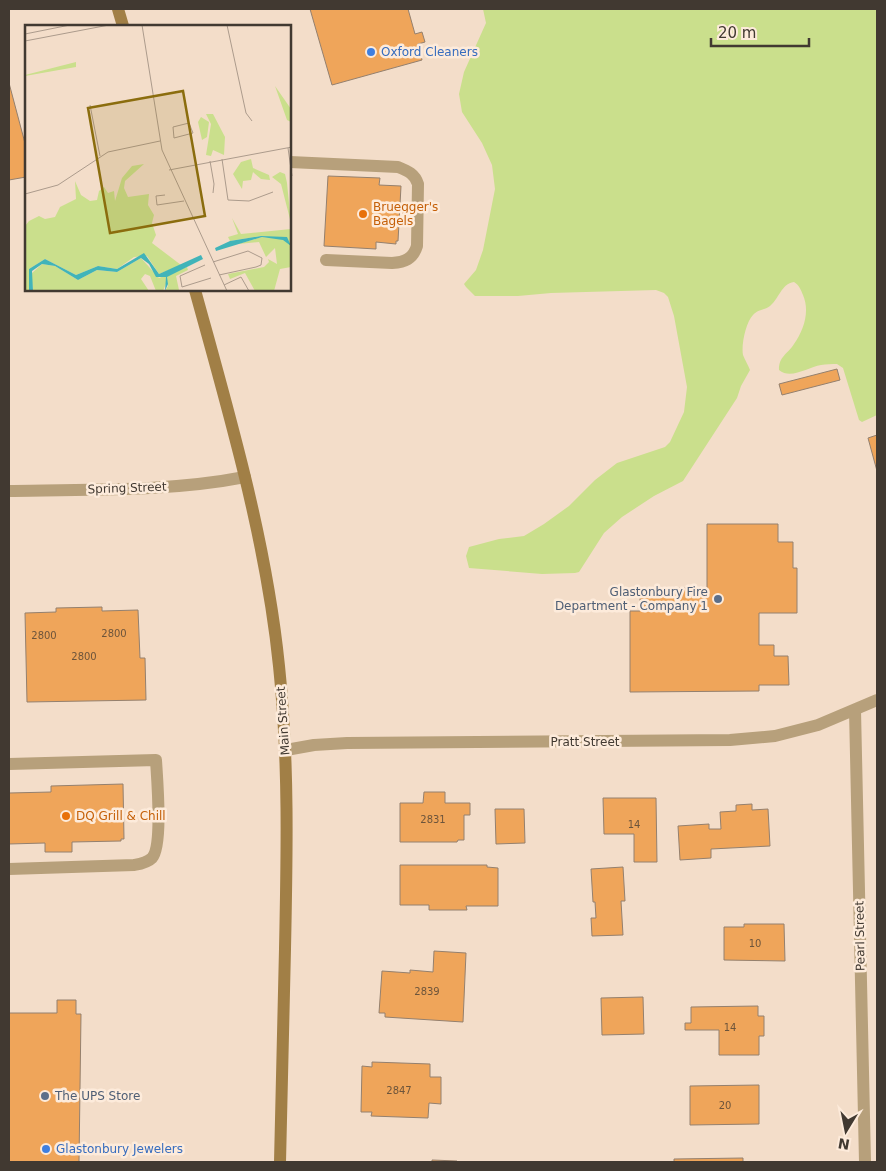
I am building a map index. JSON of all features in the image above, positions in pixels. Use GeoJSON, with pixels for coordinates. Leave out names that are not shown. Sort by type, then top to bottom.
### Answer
{"type":"FeatureCollection","features":[{"type":"Feature","properties":{"kind":"main road"},"geometry":{"type":"LineString","coordinates":[[118,9],[123,25]]}},
{"type":"Feature","properties":{"kind":"main road","name":"Main Street"},"geometry":{"type":"LineString","coordinates":[[195,291],[255,515],[279,664],[286,750],[288,815],[280,1162]]}},
{"type":"Feature","properties":{"kind":"street"},"geometry":{"type":"LineString","coordinates":[[291,162],[398,167],[416,177],[418,184],[418,246],[415,253],[409,259],[392,263],[326,260]]}},
{"type":"Feature","properties":{"kind":"street","name":"Spring Street"},"geometry":{"type":"LineString","coordinates":[[9,491],[183,486],[245,477]]}},
{"type":"Feature","properties":{"kind":"street","name":"Pratt Street"},"geometry":{"type":"LineString","coordinates":[[286,750],[314,745],[347,743],[730,740],[775,736],[818,725],[877,700]]}},
{"type":"Feature","properties":{"kind":"street","name":"Pearl Street"},"geometry":{"type":"LineString","coordinates":[[855,710],[865,1162]]}},
{"type":"Feature","properties":{"kind":"street"},"geometry":{"type":"LineString","coordinates":[[9,764],[156,760],[158,836],[153,857],[147,862],[134,865],[9,869]]}},
{"type":"Feature","properties":{"kind":"green space"},"geometry":{"type":"Polygon","coordinates":[[[483,9],[877,9],[877,415],[862,422],[859,420],[843,368],[837,364],[821,365],[789,374],[779,370],[782,359],[801,333],[806,314],[805,301],[801,289],[794,282],[790,283],[770,306],[757,312],[750,318],[745,334],[743,355],[750,370],[737,398],[683,481],[654,496],[622,517],[604,533],[579,572],[575,573],[542,574],[469,568],[466,556],[469,547],[499,539],[524,536],[569,506],[595,480],[617,463],[665,447],[670,442],[684,412],[687,387],[674,316],[668,297],[664,293],[656,290],[475,296],[464,284],[476,270],[483,250],[495,189],[492,165],[482,143],[462,112],[459,94],[464,72],[486,23],[483,9]]]}},
{"type":"Feature","properties":{"kind":"building","name":"Oxford Cleaners"},"geometry":{"type":"Polygon","coordinates":[[[310,9],[408,9],[415,34],[422,32],[425,42],[418,44],[422,60],[332,85],[310,9]]]}},
{"type":"Feature","properties":{"kind":"building"},"geometry":{"type":"Polygon","coordinates":[[[9,83],[25,143],[25,177],[9,180],[9,83]]]}},
{"type":"Feature","properties":{"kind":"building","name":"Bruegger's Bagels"},"geometry":{"type":"Polygon","coordinates":[[[328,176],[380,178],[379,185],[401,186],[398,241],[396,241],[396,244],[376,242],[376,249],[324,246],[328,176]]]}},
{"type":"Feature","properties":{"kind":"building"},"geometry":{"type":"Polygon","coordinates":[[[837,369],[840,380],[782,395],[779,384],[837,369]]]}},
{"type":"Feature","properties":{"kind":"building"},"geometry":{"type":"Polygon","coordinates":[[[877,435],[877,471],[868,438],[877,435]]]}},
{"type":"Feature","properties":{"kind":"building","name":"Glastonbury Fire Department - Company 1"},"geometry":{"type":"Polygon","coordinates":[[[707,524],[778,524],[778,542],[793,542],[793,568],[797,568],[797,613],[759,613],[759,645],[774,645],[774,656],[788,656],[789,685],[759,685],[759,691],[630,692],[630,611],[640,611],[640,588],[707,588],[707,524]]]}},
{"type":"Feature","properties":{"kind":"building"},"geometry":{"type":"Polygon","coordinates":[[[102,607],[102,611],[138,610],[140,658],[145,658],[146,700],[27,702],[25,613],[56,612],[56,608],[102,607]]]}},
{"type":"Feature","properties":{"kind":"building","name":"DQ Grill & Chill"},"geometry":{"type":"Polygon","coordinates":[[[123,784],[124,839],[121,839],[121,841],[72,842],[72,852],[45,852],[45,843],[9,844],[9,793],[51,792],[51,786],[123,784]]]}},
{"type":"Feature","properties":{"kind":"building"},"geometry":{"type":"Polygon","coordinates":[[[424,792],[445,792],[445,803],[470,803],[470,815],[464,815],[464,840],[458,840],[457,842],[400,842],[400,803],[423,803],[424,792]]]}},
{"type":"Feature","properties":{"kind":"building"},"geometry":{"type":"Polygon","coordinates":[[[603,798],[656,798],[657,862],[634,862],[634,834],[604,834],[603,798]]]}},
{"type":"Feature","properties":{"kind":"building"},"geometry":{"type":"Polygon","coordinates":[[[752,804],[752,810],[768,809],[770,846],[711,849],[711,858],[680,860],[678,826],[709,824],[709,829],[721,829],[720,812],[736,811],[736,805],[752,804]]]}},
{"type":"Feature","properties":{"kind":"building"},"geometry":{"type":"Polygon","coordinates":[[[495,809],[524,809],[525,843],[496,844],[495,809]]]}},
{"type":"Feature","properties":{"kind":"building"},"geometry":{"type":"Polygon","coordinates":[[[400,865],[487,865],[487,867],[498,868],[498,906],[466,906],[467,910],[429,910],[429,905],[400,905],[400,865]]]}},
{"type":"Feature","properties":{"kind":"building"},"geometry":{"type":"Polygon","coordinates":[[[623,867],[625,901],[621,901],[623,935],[592,936],[591,918],[596,918],[591,869],[623,867]]]}},
{"type":"Feature","properties":{"kind":"building"},"geometry":{"type":"Polygon","coordinates":[[[744,924],[784,924],[785,961],[724,960],[724,927],[744,927],[744,924]]]}},
{"type":"Feature","properties":{"kind":"building"},"geometry":{"type":"Polygon","coordinates":[[[434,951],[466,953],[463,1022],[385,1017],[385,1013],[379,1013],[382,971],[410,973],[410,970],[433,972],[434,951]]]}},
{"type":"Feature","properties":{"kind":"building"},"geometry":{"type":"Polygon","coordinates":[[[643,997],[644,1034],[602,1035],[601,998],[643,997]]]}},
{"type":"Feature","properties":{"kind":"building"},"geometry":{"type":"Polygon","coordinates":[[[57,1000],[76,1000],[76,1014],[81,1014],[79,1162],[9,1162],[9,1013],[57,1013],[57,1000]]]}},
{"type":"Feature","properties":{"kind":"building"},"geometry":{"type":"Polygon","coordinates":[[[758,1006],[758,1016],[764,1016],[764,1036],[759,1036],[759,1055],[719,1055],[719,1030],[685,1030],[685,1023],[691,1023],[691,1007],[758,1006]]]}},
{"type":"Feature","properties":{"kind":"building"},"geometry":{"type":"Polygon","coordinates":[[[372,1062],[430,1064],[430,1077],[441,1077],[441,1104],[429,1103],[428,1118],[371,1116],[372,1112],[361,1112],[362,1066],[372,1067],[372,1062]]]}},
{"type":"Feature","properties":{"kind":"building"},"geometry":{"type":"Polygon","coordinates":[[[759,1085],[759,1124],[690,1125],[690,1086],[759,1085]]]}},
{"type":"Feature","properties":{"kind":"building"},"geometry":{"type":"Polygon","coordinates":[[[743,1158],[743,1162],[674,1162],[674,1159],[743,1158]]]}},
{"type":"Feature","properties":{"kind":"building"},"geometry":{"type":"Polygon","coordinates":[[[432,1160],[457,1161],[457,1162],[432,1162],[432,1160]]]}},
{"type":"Feature","properties":{"kind":"place","name":"Oxford Cleaners"},"geometry":{"type":"Point","coordinates":[371,52]}},
{"type":"Feature","properties":{"kind":"place","name":"Bruegger's Bagels"},"geometry":{"type":"Point","coordinates":[363,214]}},
{"type":"Feature","properties":{"kind":"place","name":"Glastonbury Fire Department - Company 1"},"geometry":{"type":"Point","coordinates":[718,599]}},
{"type":"Feature","properties":{"kind":"place","name":"DQ Grill & Chill"},"geometry":{"type":"Point","coordinates":[66,816]}},
{"type":"Feature","properties":{"kind":"place","name":"The UPS Store"},"geometry":{"type":"Point","coordinates":[45,1096]}},
{"type":"Feature","properties":{"kind":"place","name":"Glastonbury Jewelers"},"geometry":{"type":"Point","coordinates":[46,1149]}}]}
